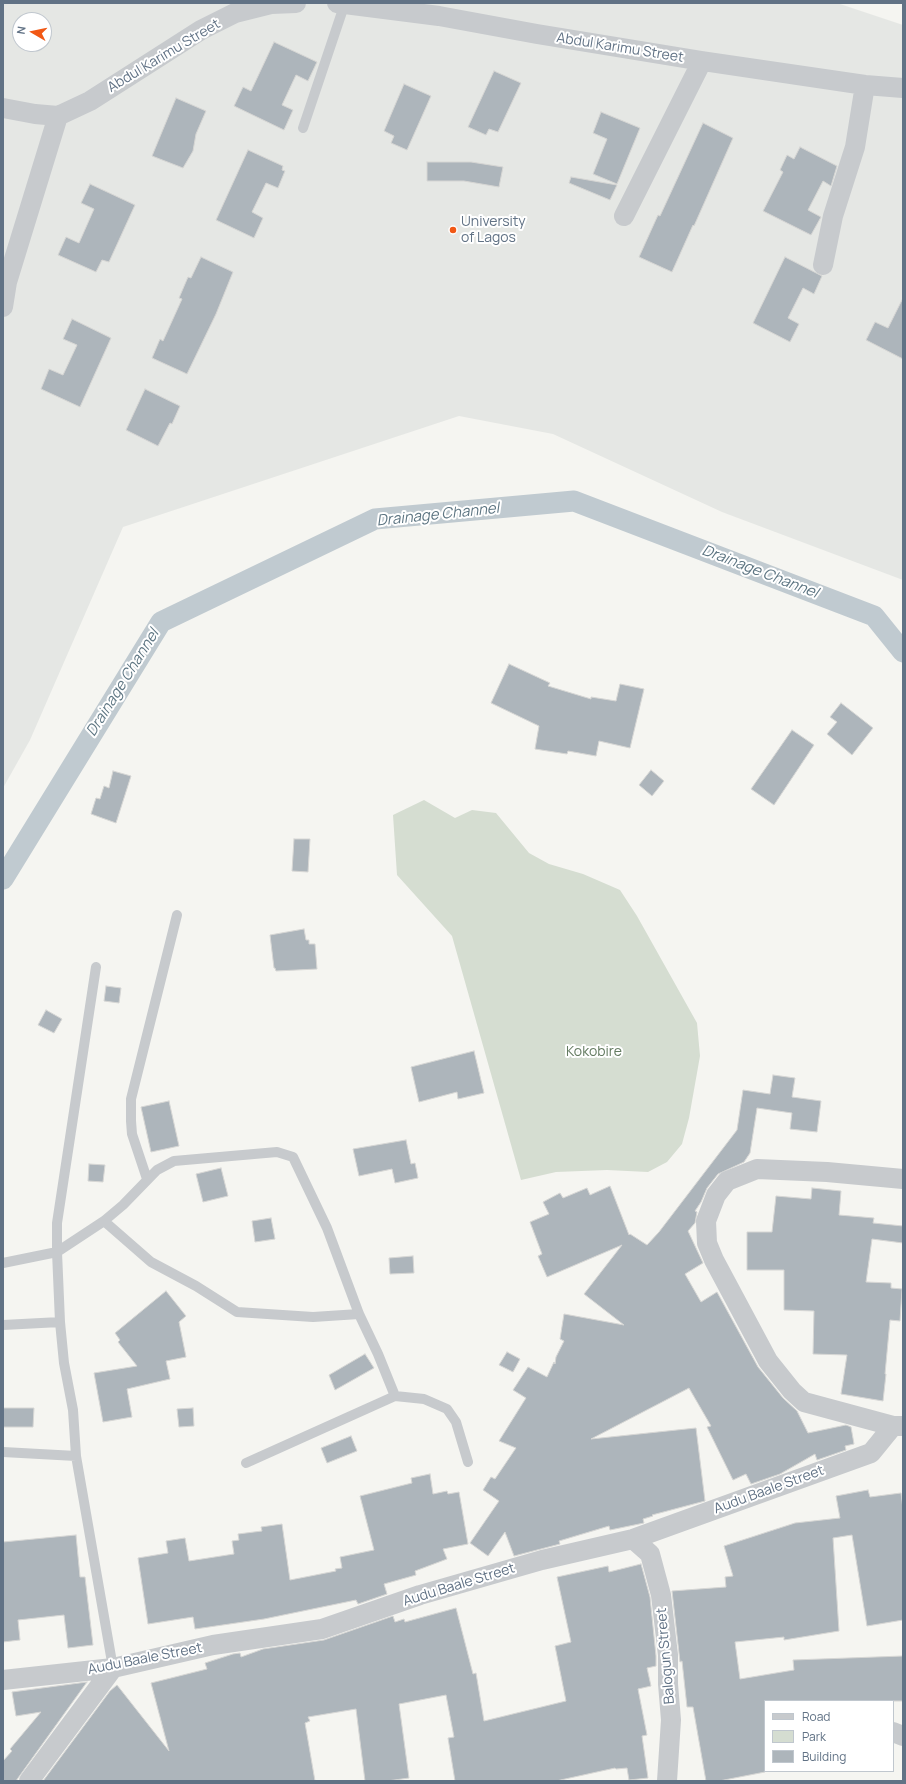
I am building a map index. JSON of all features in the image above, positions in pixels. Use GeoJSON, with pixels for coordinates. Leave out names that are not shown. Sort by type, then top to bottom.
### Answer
{"type":"FeatureCollection","features":[{"type":"Feature","properties":{"kind":"street","name":"Abdul Karimu Street"},"geometry":{"type":"LineString","coordinates":[[58,116],[90,101],[201,30],[235,13],[271,4],[296,3]]}},
{"type":"Feature","properties":{"kind":"street","name":"Abdul Karimu Street"},"geometry":{"type":"LineString","coordinates":[[337,3],[439,16],[537,34],[702,61],[865,85],[903,88]]}},
{"type":"Feature","properties":{"kind":"street"},"geometry":{"type":"LineString","coordinates":[[624,216],[702,61]]}},
{"type":"Feature","properties":{"kind":"street"},"geometry":{"type":"LineString","coordinates":[[823,265],[833,216],[855,146],[865,85]]}},
{"type":"Feature","properties":{"kind":"street"},"geometry":{"type":"LineString","coordinates":[[3,108],[35,114],[58,116],[5,282],[3,307]]}},
{"type":"Feature","properties":{"kind":"street"},"geometry":{"type":"LineString","coordinates":[[898,1426],[804,1402],[792,1391],[768,1361],[714,1260],[707,1242],[706,1221],[716,1195],[727,1181],[757,1168],[827,1172],[903,1179]]}},
{"type":"Feature","properties":{"kind":"street","name":"Audu Baale Street"},"geometry":{"type":"LineString","coordinates":[[3,1680],[113,1668],[213,1645],[322,1629],[420,1595],[542,1560],[633,1539],[871,1453],[898,1426]]}},
{"type":"Feature","properties":{"kind":"street","name":"Balogun Street"},"geometry":{"type":"LineString","coordinates":[[633,1539],[650,1554],[661,1595],[668,1655],[668,1684],[671,1720],[667,1781]]}},
{"type":"Feature","properties":{"kind":"street"},"geometry":{"type":"LineString","coordinates":[[29,1781],[113,1668]]}},
{"type":"Feature","properties":{"kind":"lane"},"geometry":{"type":"LineString","coordinates":[[303,128],[345,3]]}},
{"type":"Feature","properties":{"kind":"lane"},"geometry":{"type":"LineString","coordinates":[[147,1179],[132,1134],[130,1121],[131,1099],[176,915]]}},
{"type":"Feature","properties":{"kind":"lane"},"geometry":{"type":"LineString","coordinates":[[96,967],[58,1223],[57,1252],[60,1322],[64,1363],[73,1410],[76,1456],[113,1668]]}},
{"type":"Feature","properties":{"kind":"lane"},"geometry":{"type":"LineString","coordinates":[[3,1263],[57,1252],[104,1221],[123,1205],[157,1170],[174,1161],[277,1152],[293,1156],[327,1228],[359,1314],[378,1354],[395,1396]]}},
{"type":"Feature","properties":{"kind":"lane"},"geometry":{"type":"LineString","coordinates":[[104,1221],[151,1262],[196,1286],[237,1312],[313,1317],[359,1314]]}},
{"type":"Feature","properties":{"kind":"lane"},"geometry":{"type":"LineString","coordinates":[[3,1325],[60,1322]]}},
{"type":"Feature","properties":{"kind":"lane"},"geometry":{"type":"LineString","coordinates":[[246,1463],[395,1396],[424,1399],[447,1409],[456,1422],[468,1462]]}},
{"type":"Feature","properties":{"kind":"lane"},"geometry":{"type":"LineString","coordinates":[[3,1452],[76,1456]]}},
{"type":"Feature","properties":{"kind":"shaded area","name":"University of Lagos"},"geometry":{"type":"Polygon","coordinates":[[[3,3],[837,3],[903,25],[903,580],[722,512],[553,434],[459,416],[123,527],[30,740],[3,788],[3,3]]]}},
{"type":"Feature","properties":{"kind":"green space","name":"Kokobire"},"geometry":{"type":"Polygon","coordinates":[[[424,800],[455,818],[472,810],[496,813],[529,853],[549,864],[583,874],[620,890],[637,916],[697,1023],[700,1056],[689,1118],[682,1144],[667,1162],[648,1172],[607,1170],[556,1172],[521,1180],[452,936],[397,875],[393,815],[424,800]]]}},
{"type":"Feature","properties":{"kind":"building"},"geometry":{"type":"Polygon","coordinates":[[[274,42],[317,62],[308,81],[296,75],[282,105],[293,110],[284,130],[234,106],[243,87],[251,91],[274,42]]]}},
{"type":"Feature","properties":{"kind":"building"},"geometry":{"type":"Polygon","coordinates":[[[494,71],[521,83],[498,132],[489,129],[486,135],[468,127],[494,71]]]}},
{"type":"Feature","properties":{"kind":"building"},"geometry":{"type":"Polygon","coordinates":[[[404,84],[431,96],[407,150],[391,143],[394,136],[384,131],[404,84]]]}},
{"type":"Feature","properties":{"kind":"building"},"geometry":{"type":"Polygon","coordinates":[[[176,98],[206,111],[196,134],[193,151],[183,168],[152,156],[176,98]]]}},
{"type":"Feature","properties":{"kind":"building"},"geometry":{"type":"Polygon","coordinates":[[[601,112],[640,128],[617,184],[593,174],[607,139],[593,133],[601,112]]]}},
{"type":"Feature","properties":{"kind":"building"},"geometry":{"type":"Polygon","coordinates":[[[703,123],[733,138],[672,272],[639,257],[658,215],[660,216],[703,123]]]}},
{"type":"Feature","properties":{"kind":"building"},"geometry":{"type":"Polygon","coordinates":[[[800,147],[837,166],[831,186],[823,181],[808,210],[821,217],[811,235],[763,211],[783,172],[780,170],[787,155],[794,159],[800,147]]]}},
{"type":"Feature","properties":{"kind":"building"},"geometry":{"type":"Polygon","coordinates":[[[248,150],[283,166],[282,170],[285,171],[278,188],[266,183],[252,212],[263,218],[254,238],[216,220],[248,150]]]}},
{"type":"Feature","properties":{"kind":"building"},"geometry":{"type":"Polygon","coordinates":[[[427,162],[471,162],[503,167],[499,187],[464,181],[427,181],[427,162]]]}},
{"type":"Feature","properties":{"kind":"building"},"geometry":{"type":"Polygon","coordinates":[[[571,177],[617,185],[610,200],[569,183],[571,177]]]}},
{"type":"Feature","properties":{"kind":"building"},"geometry":{"type":"Polygon","coordinates":[[[90,184],[135,205],[109,262],[102,260],[96,272],[58,255],[66,237],[79,243],[94,209],[81,203],[90,184]]]}},
{"type":"Feature","properties":{"kind":"building"},"geometry":{"type":"Polygon","coordinates":[[[201,257],[233,272],[216,314],[187,374],[152,358],[160,339],[163,341],[182,299],[179,298],[188,277],[191,278],[201,257]]]}},
{"type":"Feature","properties":{"kind":"building"},"geometry":{"type":"Polygon","coordinates":[[[785,257],[822,276],[814,294],[803,288],[788,318],[799,324],[790,342],[753,323],[785,257]]]}},
{"type":"Feature","properties":{"kind":"building"},"geometry":{"type":"Polygon","coordinates":[[[903,298],[903,359],[866,340],[875,322],[888,328],[903,298]]]}},
{"type":"Feature","properties":{"kind":"building"},"geometry":{"type":"Polygon","coordinates":[[[72,319],[111,338],[80,407],[41,389],[49,369],[63,375],[77,345],[63,339],[72,319]]]}},
{"type":"Feature","properties":{"kind":"building"},"geometry":{"type":"Polygon","coordinates":[[[145,389],[180,406],[172,424],[170,423],[158,446],[126,430],[145,389]]]}},
{"type":"Feature","properties":{"kind":"building"},"geometry":{"type":"Polygon","coordinates":[[[509,664],[550,683],[548,686],[591,699],[591,697],[616,701],[620,684],[644,689],[630,748],[599,741],[596,756],[568,751],[567,754],[535,749],[539,726],[491,703],[509,664]]]}},
{"type":"Feature","properties":{"kind":"building"},"geometry":{"type":"Polygon","coordinates":[[[841,703],[873,728],[852,755],[827,734],[837,722],[830,717],[841,703]]]}},
{"type":"Feature","properties":{"kind":"building"},"geometry":{"type":"Polygon","coordinates":[[[792,730],[814,745],[774,805],[751,789],[792,730]]]}},
{"type":"Feature","properties":{"kind":"building"},"geometry":{"type":"Polygon","coordinates":[[[651,770],[664,781],[652,796],[639,785],[651,770]]]}},
{"type":"Feature","properties":{"kind":"building"},"geometry":{"type":"Polygon","coordinates":[[[113,771],[131,776],[116,823],[91,814],[96,798],[100,799],[104,786],[109,788],[113,771]]]}},
{"type":"Feature","properties":{"kind":"building"},"geometry":{"type":"Polygon","coordinates":[[[294,839],[310,839],[308,872],[292,871],[294,839]]]}},
{"type":"Feature","properties":{"kind":"building"},"geometry":{"type":"Polygon","coordinates":[[[304,929],[306,940],[309,940],[309,944],[315,944],[317,969],[276,971],[274,968],[270,935],[304,929]]]}},
{"type":"Feature","properties":{"kind":"building"},"geometry":{"type":"Polygon","coordinates":[[[106,986],[121,988],[119,1003],[104,1001],[106,986]]]}},
{"type":"Feature","properties":{"kind":"building"},"geometry":{"type":"Polygon","coordinates":[[[46,1010],[62,1019],[54,1033],[38,1025],[46,1010]]]}},
{"type":"Feature","properties":{"kind":"building"},"geometry":{"type":"Polygon","coordinates":[[[474,1051],[484,1093],[458,1099],[457,1092],[419,1102],[411,1067],[474,1051]]]}},
{"type":"Feature","properties":{"kind":"building"},"geometry":{"type":"Polygon","coordinates":[[[773,1075],[795,1078],[792,1097],[821,1101],[817,1132],[790,1129],[792,1113],[757,1108],[750,1153],[744,1162],[718,1174],[707,1188],[695,1211],[697,1212],[695,1223],[688,1231],[703,1263],[685,1274],[701,1302],[717,1292],[758,1367],[783,1398],[797,1411],[808,1433],[846,1425],[851,1427],[854,1444],[845,1446],[846,1450],[817,1460],[815,1454],[780,1474],[751,1484],[746,1474],[733,1480],[707,1427],[711,1426],[689,1388],[591,1439],[696,1428],[705,1501],[652,1515],[653,1516],[643,1519],[644,1523],[610,1530],[609,1526],[559,1541],[560,1544],[514,1556],[505,1532],[488,1556],[470,1543],[499,1501],[483,1490],[491,1477],[495,1479],[516,1448],[499,1441],[526,1398],[513,1390],[528,1367],[547,1377],[554,1362],[555,1364],[556,1357],[564,1341],[560,1339],[564,1314],[624,1325],[584,1294],[622,1245],[547,1277],[538,1256],[542,1254],[530,1222],[549,1214],[543,1202],[560,1193],[563,1198],[587,1188],[590,1195],[610,1186],[629,1235],[630,1234],[647,1245],[659,1232],[737,1130],[743,1090],[770,1094],[773,1075]]]}},
{"type":"Feature","properties":{"kind":"building"},"geometry":{"type":"Polygon","coordinates":[[[169,1101],[179,1146],[151,1152],[141,1107],[169,1101]]]}},
{"type":"Feature","properties":{"kind":"building"},"geometry":{"type":"Polygon","coordinates":[[[406,1140],[411,1164],[415,1163],[418,1178],[395,1183],[392,1169],[359,1176],[353,1149],[406,1140]]]}},
{"type":"Feature","properties":{"kind":"building"},"geometry":{"type":"Polygon","coordinates":[[[89,1164],[105,1165],[103,1182],[88,1181],[89,1164]]]}},
{"type":"Feature","properties":{"kind":"building"},"geometry":{"type":"Polygon","coordinates":[[[221,1168],[228,1196],[203,1202],[196,1174],[221,1168]]]}},
{"type":"Feature","properties":{"kind":"building"},"geometry":{"type":"Polygon","coordinates":[[[812,1188],[841,1191],[839,1215],[874,1218],[873,1223],[903,1226],[903,1243],[872,1239],[866,1282],[891,1283],[891,1288],[902,1289],[900,1321],[890,1320],[883,1401],[841,1394],[847,1355],[813,1354],[814,1311],[784,1310],[784,1270],[747,1270],[747,1232],[772,1232],[776,1196],[811,1199],[812,1188]]]}},
{"type":"Feature","properties":{"kind":"building"},"geometry":{"type":"Polygon","coordinates":[[[271,1218],[275,1239],[255,1242],[252,1221],[271,1218]]]}},
{"type":"Feature","properties":{"kind":"building"},"geometry":{"type":"Polygon","coordinates":[[[413,1256],[414,1273],[390,1274],[389,1258],[413,1256]]]}},
{"type":"Feature","properties":{"kind":"building"},"geometry":{"type":"Polygon","coordinates":[[[166,1291],[186,1316],[179,1322],[186,1357],[166,1361],[170,1379],[127,1389],[132,1417],[103,1422],[94,1373],[137,1366],[118,1342],[120,1340],[115,1333],[166,1291]]]}},
{"type":"Feature","properties":{"kind":"building"},"geometry":{"type":"Polygon","coordinates":[[[507,1352],[520,1359],[513,1372],[499,1365],[507,1352]]]}},
{"type":"Feature","properties":{"kind":"building"},"geometry":{"type":"Polygon","coordinates":[[[365,1354],[374,1368],[335,1390],[329,1375],[365,1354]]]}},
{"type":"Feature","properties":{"kind":"building"},"geometry":{"type":"Polygon","coordinates":[[[3,1408],[34,1408],[33,1427],[3,1427],[3,1408]]]}},
{"type":"Feature","properties":{"kind":"building"},"geometry":{"type":"Polygon","coordinates":[[[193,1408],[194,1426],[179,1427],[177,1409],[193,1408]]]}},
{"type":"Feature","properties":{"kind":"building"},"geometry":{"type":"Polygon","coordinates":[[[351,1436],[357,1451],[327,1463],[321,1448],[351,1436]]]}},
{"type":"Feature","properties":{"kind":"building"},"geometry":{"type":"Polygon","coordinates":[[[430,1474],[433,1494],[447,1491],[448,1494],[459,1492],[468,1544],[443,1549],[447,1559],[415,1571],[416,1575],[384,1584],[387,1594],[358,1604],[356,1600],[264,1619],[195,1629],[193,1617],[148,1624],[138,1558],[168,1553],[166,1541],[185,1538],[189,1561],[234,1554],[232,1541],[239,1540],[238,1534],[262,1531],[261,1527],[282,1524],[290,1580],[336,1571],[335,1569],[342,1568],[340,1557],[374,1550],[360,1496],[412,1483],[411,1478],[430,1474]]]}},
{"type":"Feature","properties":{"kind":"building"},"geometry":{"type":"Polygon","coordinates":[[[868,1490],[870,1497],[901,1493],[903,1509],[903,1620],[867,1626],[852,1535],[833,1538],[839,1631],[784,1640],[784,1637],[735,1642],[740,1679],[794,1670],[793,1660],[903,1656],[903,1701],[764,1700],[765,1772],[719,1781],[706,1781],[693,1707],[687,1707],[672,1591],[726,1587],[725,1577],[733,1576],[724,1546],[795,1523],[840,1518],[836,1496],[868,1490]]]}},
{"type":"Feature","properties":{"kind":"building"},"geometry":{"type":"Polygon","coordinates":[[[76,1535],[80,1577],[85,1577],[93,1645],[68,1648],[64,1615],[18,1620],[20,1640],[3,1642],[3,1542],[76,1535]]]}},
{"type":"Feature","properties":{"kind":"building"},"geometry":{"type":"Polygon","coordinates":[[[641,1564],[650,1597],[656,1656],[656,1666],[647,1668],[651,1686],[638,1689],[647,1735],[642,1736],[648,1778],[629,1780],[627,1768],[615,1768],[556,1781],[455,1781],[448,1738],[454,1737],[446,1695],[399,1704],[409,1778],[387,1781],[365,1781],[356,1709],[308,1717],[310,1721],[305,1723],[315,1781],[43,1781],[110,1691],[117,1685],[169,1751],[151,1683],[207,1669],[205,1663],[233,1654],[240,1653],[241,1657],[263,1649],[324,1640],[393,1616],[395,1622],[404,1619],[405,1622],[456,1608],[473,1674],[476,1673],[484,1721],[566,1701],[555,1646],[571,1642],[557,1577],[608,1566],[609,1572],[641,1564]]]}},
{"type":"Feature","properties":{"kind":"building"},"geometry":{"type":"Polygon","coordinates":[[[87,1682],[16,1781],[3,1781],[3,1761],[12,1751],[10,1749],[41,1712],[16,1716],[12,1692],[87,1682]]]}},
{"type":"Feature","properties":{"kind":"waterway","name":"Drainage Channel"},"geometry":{"type":"LineString","coordinates":[[3,879],[161,622],[375,519],[574,501],[874,616],[903,652]]}},
{"type":"Feature","properties":{"kind":"place","name":"University of Lagos"},"geometry":{"type":"Point","coordinates":[453,230]}}]}
